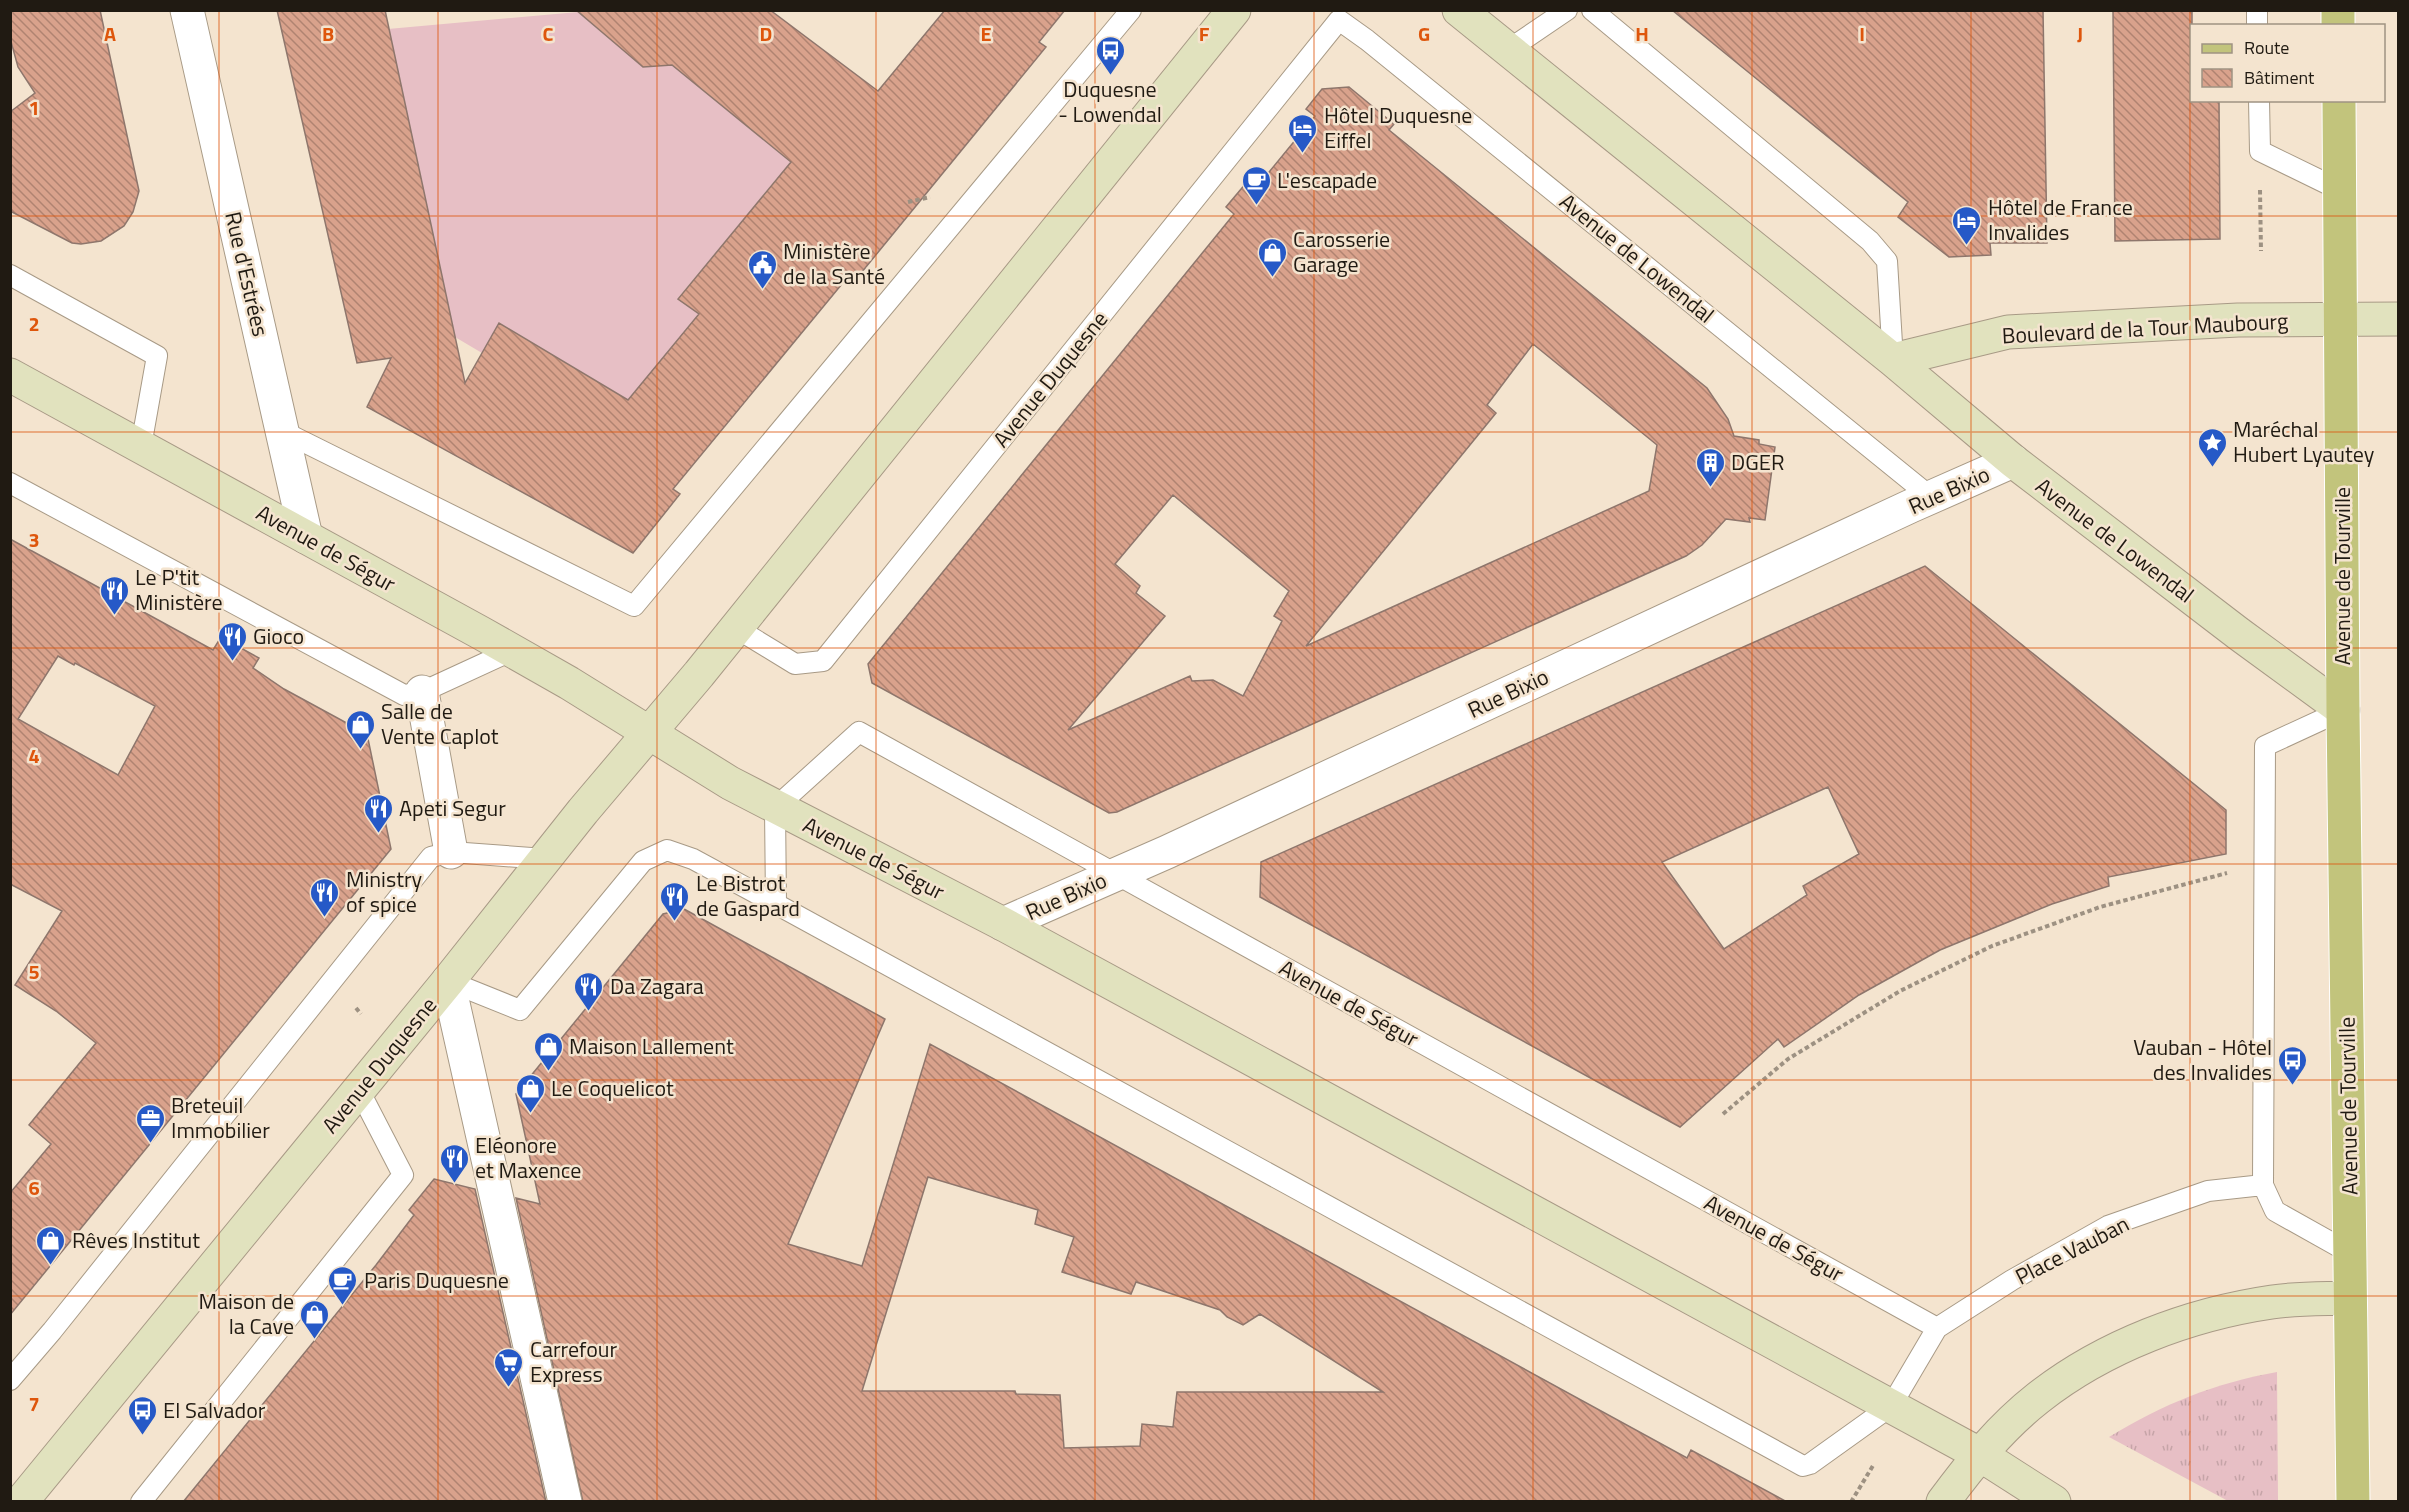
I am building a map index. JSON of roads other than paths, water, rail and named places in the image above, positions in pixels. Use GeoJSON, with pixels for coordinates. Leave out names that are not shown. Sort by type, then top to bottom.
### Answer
{"type":"FeatureCollection","features":[{"type":"Feature","properties":{"kind":"main road","name":"Avenue de Tourville"},"geometry":{"type":"LineString","coordinates":[[2339,102],[2343,710],[2353,1502]]}},
{"type":"Feature","properties":{"kind":"street","name":"Rue d'Estrées"},"geometry":{"type":"LineString","coordinates":[[187,10],[306,537]]}},
{"type":"Feature","properties":{"kind":"street","name":"Avenue Duquesne"},"geometry":{"type":"LineString","coordinates":[[21,1502],[736,628],[1234,10]]}},
{"type":"Feature","properties":{"kind":"street","name":"Avenue de Lowendal"},"geometry":{"type":"LineString","coordinates":[[1459,10],[1893,360],[2013,461],[2239,634],[2343,710]]}},
{"type":"Feature","properties":{"kind":"street","name":"Boulevard de la Tour Maubourg"},"geometry":{"type":"LineString","coordinates":[[1893,360],[2008,332],[2238,320],[2398,319]]}},
{"type":"Feature","properties":{"kind":"street","name":"Avenue de Ségur"},"geometry":{"type":"LineString","coordinates":[[10,375],[569,683],[648,734],[776,808],[1003,924],[1891,1406],[1979,1454],[2054,1502]]}},
{"type":"Feature","properties":{"kind":"street","name":"Rue Bixio"},"geometry":{"type":"LineString","coordinates":[[1003,924],[2013,461]]}},
{"type":"Feature","properties":{"kind":"street"},"geometry":{"type":"LineString","coordinates":[[422,692],[451,852]]}},
{"type":"Feature","properties":{"kind":"street"},"geometry":{"type":"LineString","coordinates":[[448,981],[565,1502]]}},
{"type":"Feature","properties":{"kind":"street"},"geometry":{"type":"LineString","coordinates":[[1942,1502],[1979,1454],[2038,1398],[2083,1368],[2142,1338],[2203,1316],[2264,1304],[2350,1298]]}},
{"type":"Feature","properties":{"kind":"lane"},"geometry":{"type":"LineString","coordinates":[[282,431],[634,606],[1131,10]]}},
{"type":"Feature","properties":{"kind":"lane"},"geometry":{"type":"LineString","coordinates":[[1508,50],[1567,10]]}},
{"type":"Feature","properties":{"kind":"lane"},"geometry":{"type":"LineString","coordinates":[[1592,10],[1861,233],[1881,254],[1887,261],[1893,360]]}},
{"type":"Feature","properties":{"kind":"lane","name":"Avenue Duquesne"},"geometry":{"type":"LineString","coordinates":[[736,628],[795,664],[823,661],[1338,15]]}},
{"type":"Feature","properties":{"kind":"lane","name":"Avenue de Lowendal"},"geometry":{"type":"LineString","coordinates":[[1338,15],[1932,498]]}},
{"type":"Feature","properties":{"kind":"lane"},"geometry":{"type":"LineString","coordinates":[[2259,102],[2260,150],[2340,190]]}},
{"type":"Feature","properties":{"kind":"lane"},"geometry":{"type":"LineString","coordinates":[[10,275],[157,356],[141,446]]}},
{"type":"Feature","properties":{"kind":"lane"},"geometry":{"type":"LineString","coordinates":[[10,483],[404,695],[422,692],[511,651]]}},
{"type":"Feature","properties":{"kind":"lane"},"geometry":{"type":"LineString","coordinates":[[2343,710],[2265,746],[2263,1185],[2275,1211],[2350,1253]]}},
{"type":"Feature","properties":{"kind":"lane","name":"Avenue de Ségur"},"geometry":{"type":"LineString","coordinates":[[776,904],[776,808],[860,732],[1937,1328]]}},
{"type":"Feature","properties":{"kind":"lane"},"geometry":{"type":"LineString","coordinates":[[448,981],[520,1010],[643,861],[667,850],[693,859],[776,904],[1803,1466],[1810,1464],[1891,1406]]}},
{"type":"Feature","properties":{"kind":"lane"},"geometry":{"type":"LineString","coordinates":[[10,1380],[52,1331],[431,857],[451,852],[545,859]]}},
{"type":"Feature","properties":{"kind":"lane"},"geometry":{"type":"LineString","coordinates":[[141,1502],[403,1175],[359,1090]]}},
{"type":"Feature","properties":{"kind":"lane","name":"Place Vauban"},"geometry":{"type":"LineString","coordinates":[[1891,1406],[1937,1328],[2012,1280],[2108,1226],[2208,1191],[2263,1185]]}},
{"type":"Feature","properties":{"kind":"place","name":"Duquesne - Lowendal"},"geometry":{"type":"Point","coordinates":[1110,76]}},
{"type":"Feature","properties":{"kind":"place","name":"Hôtel Duquesne Eiffel"},"geometry":{"type":"Point","coordinates":[1303,154]}},
{"type":"Feature","properties":{"kind":"place","name":"L'escapade"},"geometry":{"type":"Point","coordinates":[1256,206]}},
{"type":"Feature","properties":{"kind":"place","name":"Hôtel de France Invalides"},"geometry":{"type":"Point","coordinates":[1967,246]}},
{"type":"Feature","properties":{"kind":"place","name":"Carosserie Garage"},"geometry":{"type":"Point","coordinates":[1272,278]}},
{"type":"Feature","properties":{"kind":"place","name":"Ministère de la Santé"},"geometry":{"type":"Point","coordinates":[762,290]}},
{"type":"Feature","properties":{"kind":"place","name":"Maréchal Hubert Lyautey"},"geometry":{"type":"Point","coordinates":[2212,468]}},
{"type":"Feature","properties":{"kind":"place","name":"DGER"},"geometry":{"type":"Point","coordinates":[1710,488]}},
{"type":"Feature","properties":{"kind":"place","name":"Le P'tit Ministère"},"geometry":{"type":"Point","coordinates":[114,616]}},
{"type":"Feature","properties":{"kind":"place","name":"Gioco"},"geometry":{"type":"Point","coordinates":[232,662]}},
{"type":"Feature","properties":{"kind":"place","name":"Salle de Vente Caplot"},"geometry":{"type":"Point","coordinates":[360,750]}},
{"type":"Feature","properties":{"kind":"place","name":"Apeti Segur"},"geometry":{"type":"Point","coordinates":[378,834]}},
{"type":"Feature","properties":{"kind":"place","name":"Ministry of spice"},"geometry":{"type":"Point","coordinates":[325,918]}},
{"type":"Feature","properties":{"kind":"place","name":"Le Bistrot de Gaspard"},"geometry":{"type":"Point","coordinates":[675,922]}},
{"type":"Feature","properties":{"kind":"place","name":"Da Zagara"},"geometry":{"type":"Point","coordinates":[589,1012]}},
{"type":"Feature","properties":{"kind":"place","name":"Maison Lallement"},"geometry":{"type":"Point","coordinates":[548,1072]}},
{"type":"Feature","properties":{"kind":"place","name":"Vauban - Hôtel des Invalides"},"geometry":{"type":"Point","coordinates":[2293,1086]}},
{"type":"Feature","properties":{"kind":"place","name":"Le Coquelicot"},"geometry":{"type":"Point","coordinates":[530,1114]}},
{"type":"Feature","properties":{"kind":"place","name":"Breteuil Immobilier"},"geometry":{"type":"Point","coordinates":[150,1144]}},
{"type":"Feature","properties":{"kind":"place","name":"Eléonore et Maxence"},"geometry":{"type":"Point","coordinates":[454,1184]}},
{"type":"Feature","properties":{"kind":"place","name":"Rêves Institut"},"geometry":{"type":"Point","coordinates":[51,1266]}},
{"type":"Feature","properties":{"kind":"place","name":"Paris Duquesne"},"geometry":{"type":"Point","coordinates":[343,1306]}},
{"type":"Feature","properties":{"kind":"place","name":"Maison de la Cave"},"geometry":{"type":"Point","coordinates":[315,1340]}},
{"type":"Feature","properties":{"kind":"place","name":"Carrefour Express"},"geometry":{"type":"Point","coordinates":[509,1388]}},
{"type":"Feature","properties":{"kind":"place","name":"El Salvador"},"geometry":{"type":"Point","coordinates":[142,1436]}}]}
